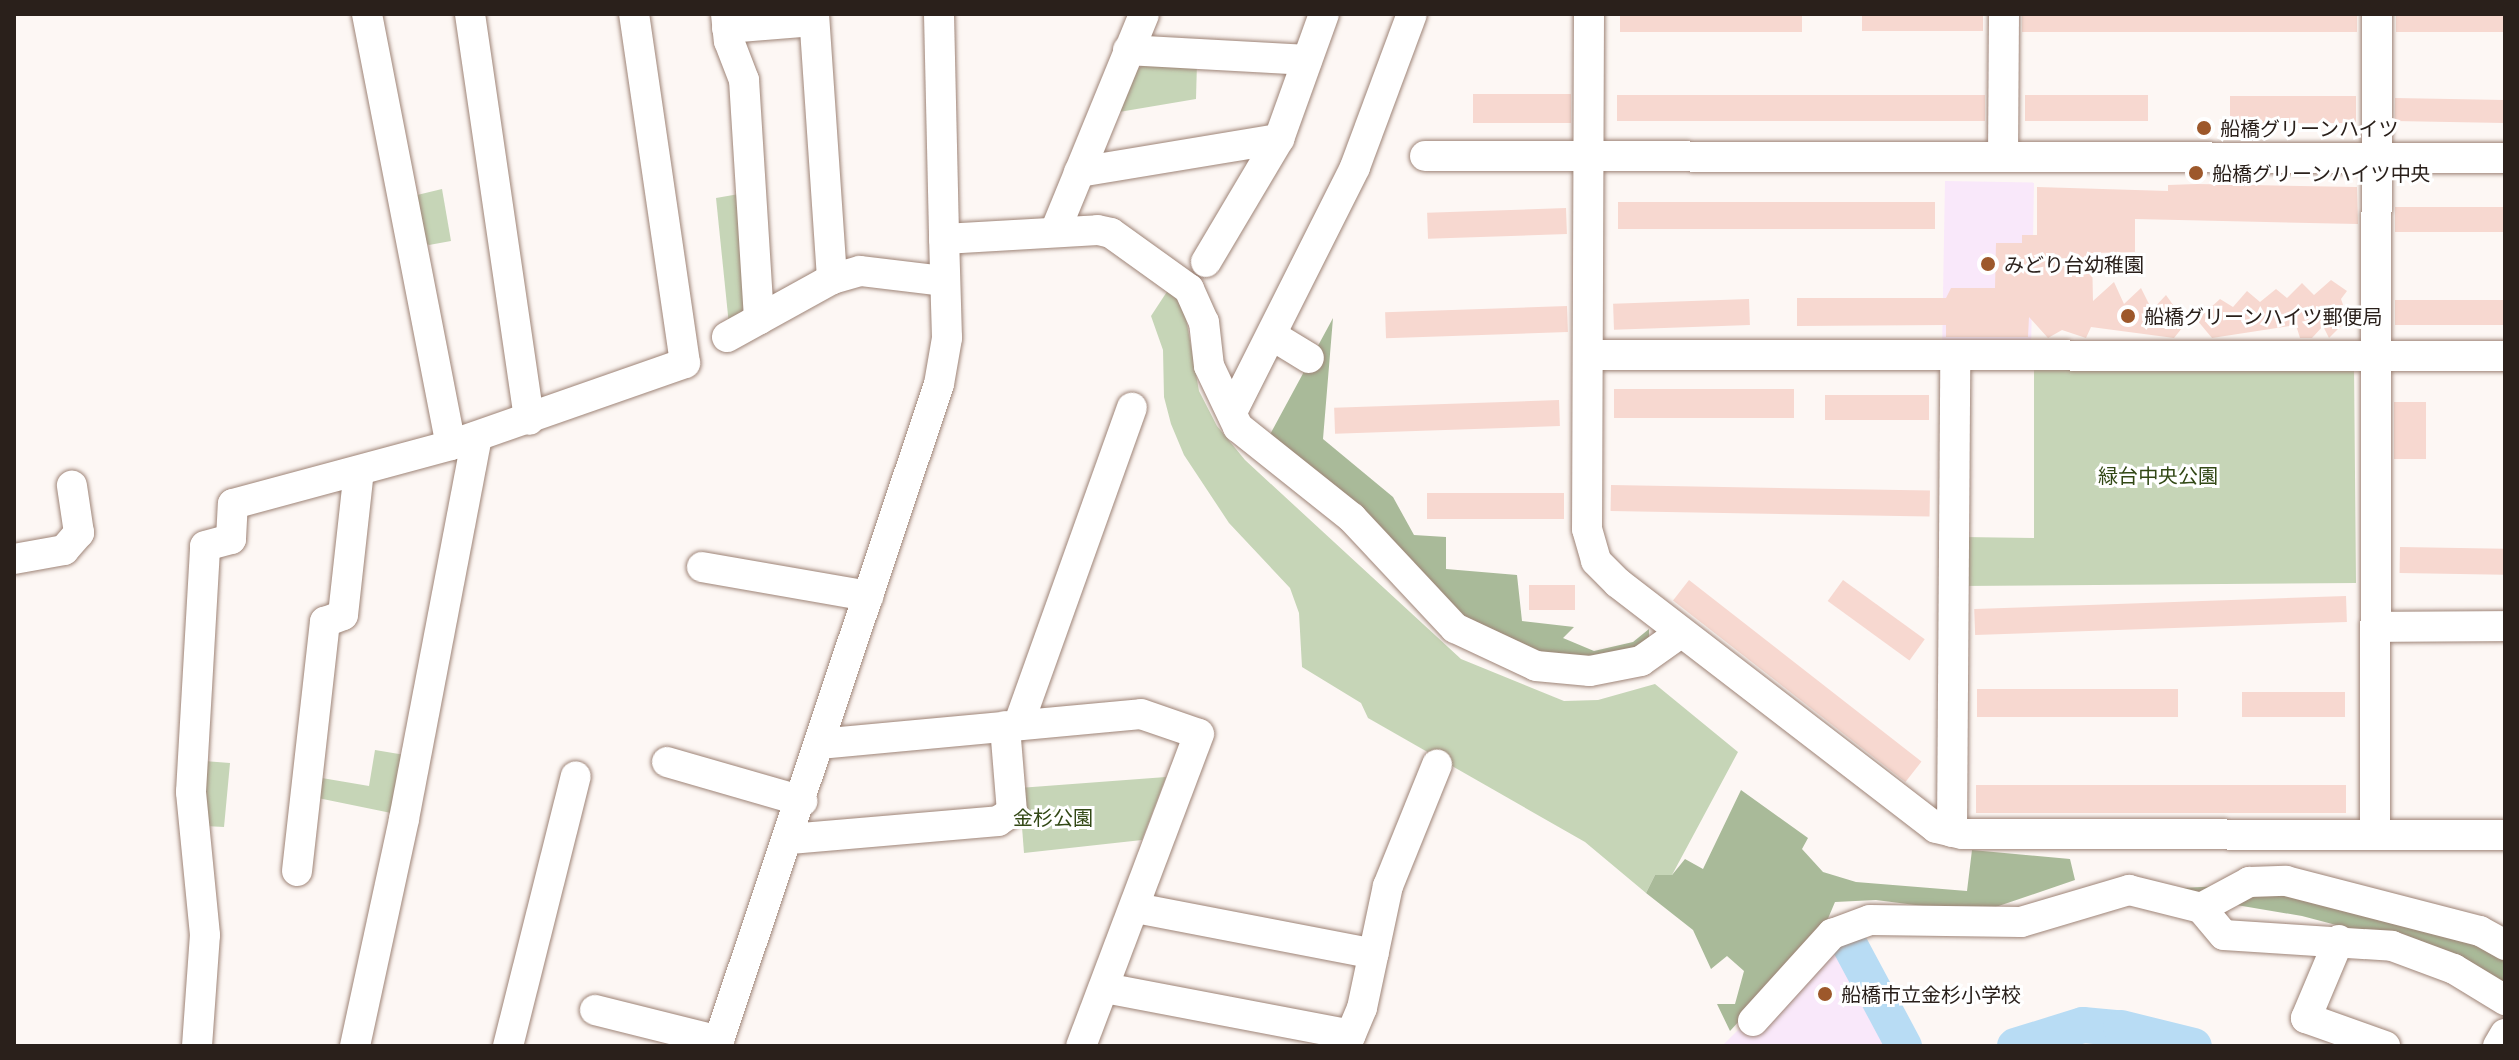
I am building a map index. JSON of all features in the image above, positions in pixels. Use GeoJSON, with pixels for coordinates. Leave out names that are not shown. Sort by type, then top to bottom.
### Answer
{"type":"FeatureCollection","features":[{"type":"Feature","properties":{"kind":"street"},"geometry":{"type":"LineString","coordinates":[[355,1046],[404,819],[464,441],[367,14]]}},
{"type":"Feature","properties":{"kind":"street"},"geometry":{"type":"LineString","coordinates":[[470,14],[529,420]]}},
{"type":"Feature","properties":{"kind":"street"},"geometry":{"type":"LineString","coordinates":[[197,1046],[205,935],[191,792],[205,546],[231,539],[233,504],[464,441],[685,363],[634,14]]}},
{"type":"Feature","properties":{"kind":"street"},"geometry":{"type":"LineString","coordinates":[[595,1010],[718,1044],[790,839],[939,384],[947,338],[939,14]]}},
{"type":"Feature","properties":{"kind":"street"},"geometry":{"type":"LineString","coordinates":[[1056,229],[1144,14]]}},
{"type":"Feature","properties":{"kind":"street"},"geometry":{"type":"LineString","coordinates":[[1206,262],[1279,139],[1324,14]]}},
{"type":"Feature","properties":{"kind":"street"},"geometry":{"type":"LineString","coordinates":[[1232,412],[1273,336],[1355,167],[1412,14]]}},
{"type":"Feature","properties":{"kind":"street"},"geometry":{"type":"LineString","coordinates":[[1589,14],[1591,548],[1596,561],[1618,583],[1679,634],[1921,818],[1952,832],[2505,835]]}},
{"type":"Feature","properties":{"kind":"street"},"geometry":{"type":"LineString","coordinates":[[2003,157],[2004,14]]}},
{"type":"Feature","properties":{"kind":"street"},"geometry":{"type":"LineString","coordinates":[[2375,835],[2377,14]]}},
{"type":"Feature","properties":{"kind":"street"},"geometry":{"type":"LineString","coordinates":[[759,320],[744,80],[726,21],[814,17],[832,279]]}},
{"type":"Feature","properties":{"kind":"street"},"geometry":{"type":"LineString","coordinates":[[1128,50],[1307,60]]}},
{"type":"Feature","properties":{"kind":"street"},"geometry":{"type":"LineString","coordinates":[[1079,172],[1279,139]]}},
{"type":"Feature","properties":{"kind":"street"},"geometry":{"type":"LineString","coordinates":[[1425,156],[2505,158]]}},
{"type":"Feature","properties":{"kind":"street"},"geometry":{"type":"LineString","coordinates":[[944,239],[1056,229],[1111,233],[1189,289],[1204,322],[1209,366],[1238,427],[1352,518],[1455,628],[1536,666],[1590,671],[1641,661],[1679,634]]}},
{"type":"Feature","properties":{"kind":"street"},"geometry":{"type":"LineString","coordinates":[[727,337],[832,279],[860,271],[944,281]]}},
{"type":"Feature","properties":{"kind":"street"},"geometry":{"type":"LineString","coordinates":[[1273,336],[1309,358]]}},
{"type":"Feature","properties":{"kind":"street"},"geometry":{"type":"LineString","coordinates":[[1589,355],[2505,356]]}},
{"type":"Feature","properties":{"kind":"street"},"geometry":{"type":"LineString","coordinates":[[1952,832],[1955,355]]}},
{"type":"Feature","properties":{"kind":"street"},"geometry":{"type":"LineString","coordinates":[[790,839],[998,821],[1012,812],[1012,724],[1132,408]]}},
{"type":"Feature","properties":{"kind":"street"},"geometry":{"type":"LineString","coordinates":[[297,871],[325,622],[343,615],[359,471]]}},
{"type":"Feature","properties":{"kind":"street"},"geometry":{"type":"LineString","coordinates":[[14,559],[64,550],[79,533],[72,486]]}},
{"type":"Feature","properties":{"kind":"street"},"geometry":{"type":"LineString","coordinates":[[702,567],[869,596]]}},
{"type":"Feature","properties":{"kind":"street"},"geometry":{"type":"LineString","coordinates":[[2375,627],[2505,626]]}},
{"type":"Feature","properties":{"kind":"street"},"geometry":{"type":"LineString","coordinates":[[819,744],[1141,714],[1199,734],[1136,908],[1081,1046]]}},
{"type":"Feature","properties":{"kind":"street"},"geometry":{"type":"LineString","coordinates":[[667,762],[802,801]]}},
{"type":"Feature","properties":{"kind":"street"},"geometry":{"type":"LineString","coordinates":[[1105,988],[1349,1040],[1374,954],[1388,886],[1437,765]]}},
{"type":"Feature","properties":{"kind":"street"},"geometry":{"type":"LineString","coordinates":[[508,1046],[576,776]]}},
{"type":"Feature","properties":{"kind":"street"},"geometry":{"type":"LineString","coordinates":[[2201,908],[2249,882],[2286,881],[2480,931],[2505,945]]}},
{"type":"Feature","properties":{"kind":"street"},"geometry":{"type":"LineString","coordinates":[[1753,1021],[1832,934],[1870,920],[2021,922],[2129,890],[2201,908],[2224,935],[2339,940],[2404,951],[2454,969],[2505,1000]]}},
{"type":"Feature","properties":{"kind":"street"},"geometry":{"type":"LineString","coordinates":[[1136,908],[1374,954]]}},
{"type":"Feature","properties":{"kind":"street"},"geometry":{"type":"LineString","coordinates":[[2339,940],[2306,1018],[2385,1046]]}},
{"type":"Feature","properties":{"kind":"street"},"geometry":{"type":"LineString","coordinates":[[2498,1046],[2505,1034]]}},
{"type":"Feature","properties":{"kind":"shaded area","name":"みどり台幼稚園"},"geometry":{"type":"Polygon","coordinates":[[[1945,181],[2034,183],[2031,348],[1942,346],[1945,181]]]}},
{"type":"Feature","properties":{"kind":"shaded area","name":"船橋市立金杉小学校"},"geometry":{"type":"Polygon","coordinates":[[[1840,940],[1892,1046],[1722,1046],[1746,1022],[1840,940]]]}},
{"type":"Feature","properties":{"kind":"green space"},"geometry":{"type":"Polygon","coordinates":[[[1150,59],[1197,62],[1196,99],[1119,112],[1138,69],[1150,59]]]}},
{"type":"Feature","properties":{"kind":"green space"},"geometry":{"type":"Polygon","coordinates":[[[442,189],[451,241],[429,245],[421,240],[413,196],[442,189]]]}},
{"type":"Feature","properties":{"kind":"green space"},"geometry":{"type":"Polygon","coordinates":[[[739,194],[752,306],[729,325],[716,198],[739,194]]]}},
{"type":"Feature","properties":{"kind":"green space"},"geometry":{"type":"Polygon","coordinates":[[[1172,284],[1184,307],[1199,391],[1217,426],[1245,460],[1461,659],[1564,701],[1598,700],[1655,684],[1738,752],[1672,875],[1655,875],[1646,893],[1585,842],[1368,718],[1361,703],[1302,667],[1299,613],[1290,588],[1229,523],[1184,455],[1171,424],[1164,397],[1163,350],[1151,316],[1172,284]]]}},
{"type":"Feature","properties":{"kind":"green space"},"geometry":{"type":"Polygon","coordinates":[[[1333,318],[1323,439],[1393,497],[1414,535],[1446,537],[1446,569],[1517,575],[1522,621],[1574,627],[1563,638],[1594,651],[1633,642],[1649,629],[1649,640],[1634,655],[1569,666],[1463,619],[1267,440],[1333,318]]]}},
{"type":"Feature","properties":{"kind":"green space","name":"緑台中央公園"},"geometry":{"type":"Polygon","coordinates":[[[2354,364],[2356,583],[1960,586],[1963,537],[2034,538],[2034,365],[2354,364]]]}},
{"type":"Feature","properties":{"kind":"green space"},"geometry":{"type":"Polygon","coordinates":[[[375,750],[405,755],[396,814],[313,797],[316,777],[369,786],[375,750]]]}},
{"type":"Feature","properties":{"kind":"green space"},"geometry":{"type":"Polygon","coordinates":[[[204,761],[230,763],[224,827],[205,826],[204,761]]]}},
{"type":"Feature","properties":{"kind":"green space","name":"金杉公園"},"geometry":{"type":"Polygon","coordinates":[[[1166,777],[1142,840],[1024,853],[1019,788],[1166,777]]]}},
{"type":"Feature","properties":{"kind":"green space"},"geometry":{"type":"Polygon","coordinates":[[[1741,790],[1808,838],[1802,849],[1823,872],[1856,882],[1967,891],[1972,850],[2070,859],[2075,880],[1978,913],[1876,900],[1835,902],[1824,928],[1730,1031],[1717,1004],[1735,1004],[1744,971],[1727,956],[1711,969],[1693,930],[1646,893],[1655,875],[1672,875],[1685,859],[1703,869],[1741,790]]]}},
{"type":"Feature","properties":{"kind":"green space"},"geometry":{"type":"Polygon","coordinates":[[[2222,886],[2283,888],[2478,941],[2505,959],[2505,990],[2393,940],[2302,916],[2201,899],[2080,893],[2222,886]]]}},
{"type":"Feature","properties":{"kind":"building"},"geometry":{"type":"Polygon","coordinates":[[[1620,14],[1802,14],[1802,32],[1620,32],[1620,14]]]}},
{"type":"Feature","properties":{"kind":"building"},"geometry":{"type":"Polygon","coordinates":[[[1862,14],[1983,14],[1983,31],[1862,31],[1862,14]]]}},
{"type":"Feature","properties":{"kind":"building"},"geometry":{"type":"Polygon","coordinates":[[[2022,14],[2357,14],[2357,32],[2022,32],[2022,14]]]}},
{"type":"Feature","properties":{"kind":"building"},"geometry":{"type":"Polygon","coordinates":[[[2396,14],[2505,14],[2505,32],[2396,32],[2396,14]]]}},
{"type":"Feature","properties":{"kind":"building"},"geometry":{"type":"Polygon","coordinates":[[[1473,94],[1571,94],[1571,123],[1473,123],[1473,94]]]}},
{"type":"Feature","properties":{"kind":"building"},"geometry":{"type":"Polygon","coordinates":[[[1617,95],[1985,95],[1985,121],[1617,121],[1617,95]]]}},
{"type":"Feature","properties":{"kind":"building"},"geometry":{"type":"Polygon","coordinates":[[[2025,95],[2148,95],[2148,121],[2025,121],[2025,95]]]}},
{"type":"Feature","properties":{"kind":"building"},"geometry":{"type":"Polygon","coordinates":[[[2230,96],[2356,96],[2356,123],[2230,123],[2230,96]]]}},
{"type":"Feature","properties":{"kind":"building"},"geometry":{"type":"Polygon","coordinates":[[[2395,98],[2505,100],[2505,123],[2395,121],[2395,98]]]}},
{"type":"Feature","properties":{"kind":"building"},"geometry":{"type":"Polygon","coordinates":[[[2168,185],[2357,187],[2358,224],[2135,219],[2135,252],[2092,253],[2093,301],[2114,282],[2124,304],[2141,288],[2152,310],[2166,295],[2186,323],[2174,338],[2091,327],[2086,338],[2062,330],[2048,338],[2029,317],[2028,337],[1946,337],[1946,325],[1797,326],[1797,298],[1946,298],[1951,288],[1995,288],[1996,243],[2022,243],[2022,235],[2037,235],[2037,187],[2168,191],[2168,185]]]}},
{"type":"Feature","properties":{"kind":"building"},"geometry":{"type":"Polygon","coordinates":[[[1618,202],[1935,202],[1935,229],[1618,229],[1618,202]]]}},
{"type":"Feature","properties":{"kind":"building"},"geometry":{"type":"Polygon","coordinates":[[[2395,207],[2505,207],[2505,232],[2395,232],[2395,207]]]}},
{"type":"Feature","properties":{"kind":"building"},"geometry":{"type":"Polygon","coordinates":[[[1566,208],[1567,234],[1428,239],[1427,213],[1566,208]]]}},
{"type":"Feature","properties":{"kind":"building"},"geometry":{"type":"Polygon","coordinates":[[[2331,280],[2347,291],[2341,299],[2348,319],[2329,338],[2323,326],[2312,338],[2300,338],[2296,325],[2212,338],[2197,320],[2220,299],[2233,307],[2247,291],[2260,302],[2276,289],[2287,298],[2302,283],[2314,295],[2331,280]]]}},
{"type":"Feature","properties":{"kind":"building"},"geometry":{"type":"Polygon","coordinates":[[[1749,299],[1750,325],[1614,330],[1613,304],[1749,299]]]}},
{"type":"Feature","properties":{"kind":"building"},"geometry":{"type":"Polygon","coordinates":[[[2395,300],[2505,300],[2505,325],[2395,325],[2395,300]]]}},
{"type":"Feature","properties":{"kind":"building"},"geometry":{"type":"Polygon","coordinates":[[[1567,306],[1568,332],[1386,338],[1385,312],[1567,306]]]}},
{"type":"Feature","properties":{"kind":"building"},"geometry":{"type":"Polygon","coordinates":[[[1614,389],[1794,389],[1794,418],[1614,418],[1614,389]]]}},
{"type":"Feature","properties":{"kind":"building"},"geometry":{"type":"Polygon","coordinates":[[[1825,395],[1929,395],[1929,420],[1825,420],[1825,395]]]}},
{"type":"Feature","properties":{"kind":"building"},"geometry":{"type":"Polygon","coordinates":[[[1559,400],[1560,426],[1335,434],[1334,408],[1559,400]]]}},
{"type":"Feature","properties":{"kind":"building"},"geometry":{"type":"Polygon","coordinates":[[[2394,402],[2426,402],[2426,459],[2394,459],[2394,402]]]}},
{"type":"Feature","properties":{"kind":"building"},"geometry":{"type":"Polygon","coordinates":[[[1611,485],[1930,491],[1929,517],[1611,511],[1611,485]]]}},
{"type":"Feature","properties":{"kind":"building"},"geometry":{"type":"Polygon","coordinates":[[[1427,493],[1564,493],[1564,519],[1427,519],[1427,493]]]}},
{"type":"Feature","properties":{"kind":"building"},"geometry":{"type":"Polygon","coordinates":[[[2400,547],[2505,549],[2505,575],[2400,573],[2400,547]]]}},
{"type":"Feature","properties":{"kind":"building"},"geometry":{"type":"Polygon","coordinates":[[[1689,580],[1921,762],[1905,782],[1673,600],[1689,580]]]}},
{"type":"Feature","properties":{"kind":"building"},"geometry":{"type":"Polygon","coordinates":[[[1843,580],[1925,639],[1909,660],[1828,601],[1843,580]]]}},
{"type":"Feature","properties":{"kind":"building"},"geometry":{"type":"Polygon","coordinates":[[[1529,585],[1575,585],[1575,610],[1529,610],[1529,585]]]}},
{"type":"Feature","properties":{"kind":"building"},"geometry":{"type":"Polygon","coordinates":[[[2346,596],[2347,622],[1975,635],[1974,609],[2346,596]]]}},
{"type":"Feature","properties":{"kind":"building"},"geometry":{"type":"Polygon","coordinates":[[[1977,689],[2178,689],[2178,717],[1977,717],[1977,689]]]}},
{"type":"Feature","properties":{"kind":"building"},"geometry":{"type":"Polygon","coordinates":[[[2242,692],[2345,692],[2345,717],[2242,717],[2242,692]]]}},
{"type":"Feature","properties":{"kind":"building"},"geometry":{"type":"Polygon","coordinates":[[[1976,785],[2346,785],[2346,813],[1976,813],[1976,785]]]}},
{"type":"Feature","properties":{"kind":"waterway"},"geometry":{"type":"LineString","coordinates":[[1846,938],[1904,1046]]}},
{"type":"Feature","properties":{"kind":"waterway"},"geometry":{"type":"LineString","coordinates":[[2015,1046],[2083,1025],[2121,1028],[2194,1046]]}},
{"type":"Feature","properties":{"kind":"place","name":"船橋グリーンハイツ"},"geometry":{"type":"Point","coordinates":[2204,128]}},
{"type":"Feature","properties":{"kind":"place","name":"船橋グリーンハイツ中央"},"geometry":{"type":"Point","coordinates":[2196,173]}},
{"type":"Feature","properties":{"kind":"place","name":"みどり台幼稚園"},"geometry":{"type":"Point","coordinates":[1988,264]}},
{"type":"Feature","properties":{"kind":"place","name":"船橋グリーンハイツ郵便局"},"geometry":{"type":"Point","coordinates":[2128,316]}},
{"type":"Feature","properties":{"kind":"place","name":"船橋市立金杉小学校"},"geometry":{"type":"Point","coordinates":[1825,994]}}]}
